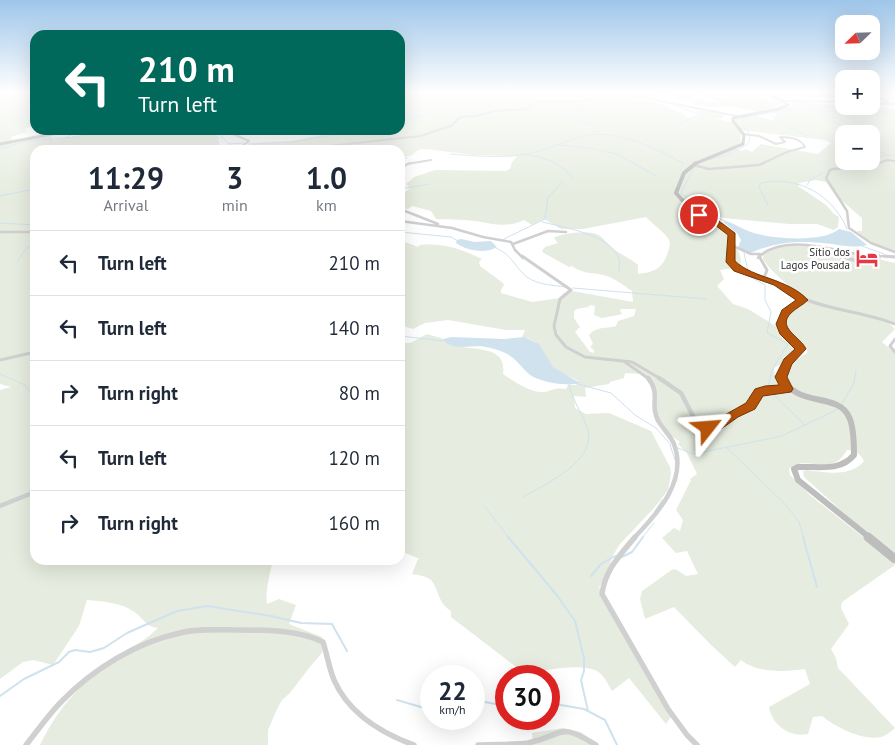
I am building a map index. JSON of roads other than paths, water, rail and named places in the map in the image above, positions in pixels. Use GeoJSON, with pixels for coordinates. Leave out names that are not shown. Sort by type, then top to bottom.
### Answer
{"type":"FeatureCollection","features":[{"type":"Feature","properties":{"kind":"street"},"geometry":{"type":"LineString","coordinates":[[334,145],[420,136],[449,127]]}},
{"type":"Feature","properties":{"kind":"street"},"geometry":{"type":"LineString","coordinates":[[737,127],[743,134],[744,141],[740,146],[723,154],[699,161],[685,172],[676,193],[691,210],[730,232],[733,236],[730,262],[743,272],[777,283],[802,298],[831,310],[867,315],[895,324]]}},
{"type":"Feature","properties":{"kind":"street"},"geometry":{"type":"LineString","coordinates":[[694,165],[709,169],[758,165],[789,152],[803,149],[806,146],[792,138],[780,137],[785,142],[778,144],[758,136],[743,134]]}},
{"type":"Feature","properties":{"kind":"street"},"geometry":{"type":"LineString","coordinates":[[0,144],[47,135]]}},
{"type":"Feature","properties":{"kind":"street"},"geometry":{"type":"LineString","coordinates":[[235,135],[249,141],[244,145]]}},
{"type":"Feature","properties":{"kind":"street"},"geometry":{"type":"LineString","coordinates":[[405,165],[411,162],[431,160]]}},
{"type":"Feature","properties":{"kind":"street"},"geometry":{"type":"LineString","coordinates":[[895,161],[887,160],[869,167],[833,169],[829,171],[826,178],[847,211],[849,228],[871,243],[895,252]]}},
{"type":"Feature","properties":{"kind":"street"},"geometry":{"type":"LineString","coordinates":[[405,211],[442,226]]}},
{"type":"Feature","properties":{"kind":"street"},"geometry":{"type":"LineString","coordinates":[[405,222],[442,226],[513,244],[548,230],[566,232]]}},
{"type":"Feature","properties":{"kind":"street"},"geometry":{"type":"LineString","coordinates":[[0,232],[30,232]]}},
{"type":"Feature","properties":{"kind":"street"},"geometry":{"type":"LineString","coordinates":[[513,244],[515,250],[527,261],[571,290],[560,299],[554,326],[556,336],[566,347],[578,355],[591,359],[623,361],[636,364],[677,389],[686,398],[695,420],[708,428],[716,426],[750,406],[759,392],[765,390],[787,389],[798,395],[840,408],[848,414],[851,423],[854,451],[852,458],[840,466],[798,467],[794,469],[798,480],[895,559]]}},
{"type":"Feature","properties":{"kind":"street"},"geometry":{"type":"LineString","coordinates":[[731,245],[751,254],[760,254],[773,248],[803,245],[830,247],[849,252],[895,257]]}},
{"type":"Feature","properties":{"kind":"street"},"geometry":{"type":"LineString","coordinates":[[819,250],[863,262],[879,258],[880,255]]}},
{"type":"Feature","properties":{"kind":"street"},"geometry":{"type":"LineString","coordinates":[[760,254],[758,258],[767,270],[764,278]]}},
{"type":"Feature","properties":{"kind":"street"},"geometry":{"type":"LineString","coordinates":[[787,389],[781,377],[788,362],[801,349],[799,344],[783,331],[781,324],[785,313],[802,302],[802,298]]}},
{"type":"Feature","properties":{"kind":"street"},"geometry":{"type":"LineString","coordinates":[[895,339],[890,346],[895,352]]}},
{"type":"Feature","properties":{"kind":"street"},"geometry":{"type":"LineString","coordinates":[[0,360],[30,353]]}},
{"type":"Feature","properties":{"kind":"street"},"geometry":{"type":"LineString","coordinates":[[623,361],[639,370],[655,388],[655,415],[673,441],[678,468],[674,483],[663,505],[634,542],[611,563],[603,583],[602,594],[668,709],[682,729],[697,745]]}},
{"type":"Feature","properties":{"kind":"street"},"geometry":{"type":"LineString","coordinates":[[0,506],[30,494]]}},
{"type":"Feature","properties":{"kind":"street"},"geometry":{"type":"LineString","coordinates":[[26,745],[63,701],[99,672],[141,645],[157,638],[182,631],[197,630],[297,633],[318,638],[323,642],[335,683],[350,703],[376,729],[414,745]]}},
{"type":"Feature","properties":{"kind":"street"},"geometry":{"type":"LineString","coordinates":[[478,745],[528,743],[560,731],[571,731],[596,745]]}},
{"type":"Feature","properties":{"kind":"water"},"geometry":{"type":"Polygon","coordinates":[[[726,221],[751,232],[783,238],[810,238],[832,233],[839,229],[851,232],[867,245],[854,247],[811,242],[790,243],[770,246],[751,253],[738,248],[741,240],[737,233],[723,222],[726,221]]]}},
{"type":"Feature","properties":{"kind":"water"},"geometry":{"type":"Polygon","coordinates":[[[457,240],[475,242],[491,241],[497,247],[482,251],[471,250],[456,243],[457,240]]]}},
{"type":"Feature","properties":{"kind":"water"},"geometry":{"type":"Polygon","coordinates":[[[451,337],[504,339],[524,337],[539,344],[553,367],[580,383],[561,384],[533,377],[514,359],[503,352],[480,346],[452,346],[444,341],[444,339],[451,337]]]}},
{"type":"Feature","properties":{"kind":"waterway"},"geometry":{"type":"LineString","coordinates":[[595,127],[599,131],[596,133]]}},
{"type":"Feature","properties":{"kind":"waterway"},"geometry":{"type":"LineString","coordinates":[[745,127],[749,134]]}},
{"type":"Feature","properties":{"kind":"waterway"},"geometry":{"type":"LineString","coordinates":[[788,127],[807,136]]}},
{"type":"Feature","properties":{"kind":"waterway"},"geometry":{"type":"LineString","coordinates":[[524,154],[579,137],[598,134],[639,142],[684,164]]}},
{"type":"Feature","properties":{"kind":"waterway"},"geometry":{"type":"LineString","coordinates":[[65,138],[70,135]]}},
{"type":"Feature","properties":{"kind":"waterway"},"geometry":{"type":"LineString","coordinates":[[0,149],[22,142],[86,135]]}},
{"type":"Feature","properties":{"kind":"waterway"},"geometry":{"type":"LineString","coordinates":[[220,135],[229,144]]}},
{"type":"Feature","properties":{"kind":"waterway"},"geometry":{"type":"LineString","coordinates":[[249,144],[291,142],[332,135]]}},
{"type":"Feature","properties":{"kind":"waterway"},"geometry":{"type":"LineString","coordinates":[[709,160],[732,153],[748,144],[750,136]]}},
{"type":"Feature","properties":{"kind":"waterway"},"geometry":{"type":"LineString","coordinates":[[229,144],[244,143]]}},
{"type":"Feature","properties":{"kind":"waterway"},"geometry":{"type":"LineString","coordinates":[[559,145],[590,148],[617,154],[656,176]]}},
{"type":"Feature","properties":{"kind":"waterway"},"geometry":{"type":"LineString","coordinates":[[0,146],[5,147]]}},
{"type":"Feature","properties":{"kind":"waterway"},"geometry":{"type":"LineString","coordinates":[[880,152],[886,154]]}},
{"type":"Feature","properties":{"kind":"waterway"},"geometry":{"type":"LineString","coordinates":[[450,154],[491,156],[524,154]]}},
{"type":"Feature","properties":{"kind":"waterway"},"geometry":{"type":"LineString","coordinates":[[524,154],[551,161],[563,168],[574,179]]}},
{"type":"Feature","properties":{"kind":"waterway"},"geometry":{"type":"LineString","coordinates":[[880,156],[895,155]]}},
{"type":"Feature","properties":{"kind":"waterway"},"geometry":{"type":"LineString","coordinates":[[694,167],[681,193],[710,214],[727,222]]}},
{"type":"Feature","properties":{"kind":"waterway"},"geometry":{"type":"LineString","coordinates":[[807,185],[810,180],[823,173]]}},
{"type":"Feature","properties":{"kind":"waterway"},"geometry":{"type":"LineString","coordinates":[[504,239],[545,219],[548,198],[563,181]]}},
{"type":"Feature","properties":{"kind":"waterway"},"geometry":{"type":"LineString","coordinates":[[768,205],[759,187],[761,183],[775,181],[801,185],[813,190],[833,206],[847,229]]}},
{"type":"Feature","properties":{"kind":"waterway"},"geometry":{"type":"LineString","coordinates":[[405,188],[430,184]]}},
{"type":"Feature","properties":{"kind":"waterway"},"geometry":{"type":"LineString","coordinates":[[0,196],[30,190]]}},
{"type":"Feature","properties":{"kind":"waterway"},"geometry":{"type":"LineString","coordinates":[[542,222],[586,233],[607,244],[615,251],[619,259],[619,271]]}},
{"type":"Feature","properties":{"kind":"waterway"},"geometry":{"type":"LineString","coordinates":[[0,223],[30,225]]}},
{"type":"Feature","properties":{"kind":"waterway"},"geometry":{"type":"LineString","coordinates":[[405,232],[451,237],[458,241]]}},
{"type":"Feature","properties":{"kind":"waterway"},"geometry":{"type":"LineString","coordinates":[[17,262],[30,246]]}},
{"type":"Feature","properties":{"kind":"waterway"},"geometry":{"type":"LineString","coordinates":[[862,246],[884,254]]}},
{"type":"Feature","properties":{"kind":"waterway"},"geometry":{"type":"LineString","coordinates":[[496,248],[506,254],[531,280],[565,287]]}},
{"type":"Feature","properties":{"kind":"waterway"},"geometry":{"type":"LineString","coordinates":[[744,253],[748,271]]}},
{"type":"Feature","properties":{"kind":"waterway"},"geometry":{"type":"LineString","coordinates":[[754,279],[765,285],[765,300],[771,312],[767,333],[788,344],[772,370],[768,387]]}},
{"type":"Feature","properties":{"kind":"waterway"},"geometry":{"type":"LineString","coordinates":[[573,288],[706,299]]}},
{"type":"Feature","properties":{"kind":"waterway"},"geometry":{"type":"LineString","coordinates":[[405,337],[444,341]]}},
{"type":"Feature","properties":{"kind":"waterway"},"geometry":{"type":"LineString","coordinates":[[841,405],[854,383],[856,370]]}},
{"type":"Feature","properties":{"kind":"waterway"},"geometry":{"type":"LineString","coordinates":[[0,374],[25,385],[30,392]]}},
{"type":"Feature","properties":{"kind":"waterway"},"geometry":{"type":"LineString","coordinates":[[523,497],[555,479],[584,453],[588,442],[588,431],[569,384]]}},
{"type":"Feature","properties":{"kind":"waterway"},"geometry":{"type":"LineString","coordinates":[[578,384],[611,393],[635,415],[656,428],[671,445]]}},
{"type":"Feature","properties":{"kind":"waterway"},"geometry":{"type":"LineString","coordinates":[[770,391],[805,425]]}},
{"type":"Feature","properties":{"kind":"waterway"},"geometry":{"type":"LineString","coordinates":[[805,425],[838,409]]}},
{"type":"Feature","properties":{"kind":"waterway"},"geometry":{"type":"LineString","coordinates":[[678,448],[693,454],[782,436],[805,425]]}},
{"type":"Feature","properties":{"kind":"waterway"},"geometry":{"type":"LineString","coordinates":[[670,445],[675,460]]}},
{"type":"Feature","properties":{"kind":"waterway"},"geometry":{"type":"LineString","coordinates":[[727,448],[785,504],[799,522],[804,538]]}},
{"type":"Feature","properties":{"kind":"waterway"},"geometry":{"type":"LineString","coordinates":[[655,511],[662,500]]}},
{"type":"Feature","properties":{"kind":"waterway"},"geometry":{"type":"LineString","coordinates":[[485,507],[509,538]]}},
{"type":"Feature","properties":{"kind":"waterway"},"geometry":{"type":"LineString","coordinates":[[642,538],[654,523]]}},
{"type":"Feature","properties":{"kind":"waterway"},"geometry":{"type":"LineString","coordinates":[[508,537],[556,594],[575,621],[584,658],[584,671],[581,680],[588,711]]}},
{"type":"Feature","properties":{"kind":"waterway"},"geometry":{"type":"LineString","coordinates":[[622,557],[632,552],[643,537]]}},
{"type":"Feature","properties":{"kind":"waterway"},"geometry":{"type":"LineString","coordinates":[[803,537],[817,587]]}},
{"type":"Feature","properties":{"kind":"waterway"},"geometry":{"type":"LineString","coordinates":[[591,576],[601,564],[615,556]]}},
{"type":"Feature","properties":{"kind":"waterway"},"geometry":{"type":"LineString","coordinates":[[0,696],[24,679],[59,662],[69,652],[75,650],[90,652],[104,648],[127,633],[177,611],[207,606],[271,616],[301,623],[332,624],[347,651]]}},
{"type":"Feature","properties":{"kind":"waterway"},"geometry":{"type":"LineString","coordinates":[[397,700],[420,707]]}},
{"type":"Feature","properties":{"kind":"waterway"},"geometry":{"type":"LineString","coordinates":[[485,702],[495,704]]}},
{"type":"Feature","properties":{"kind":"waterway"},"geometry":{"type":"LineString","coordinates":[[560,705],[584,709],[605,720],[617,745]]}},
{"type":"Feature","properties":{"kind":"place","name":"Sítio dos Lagos Pousada"},"geometry":{"type":"Point","coordinates":[867,258]}}]}
